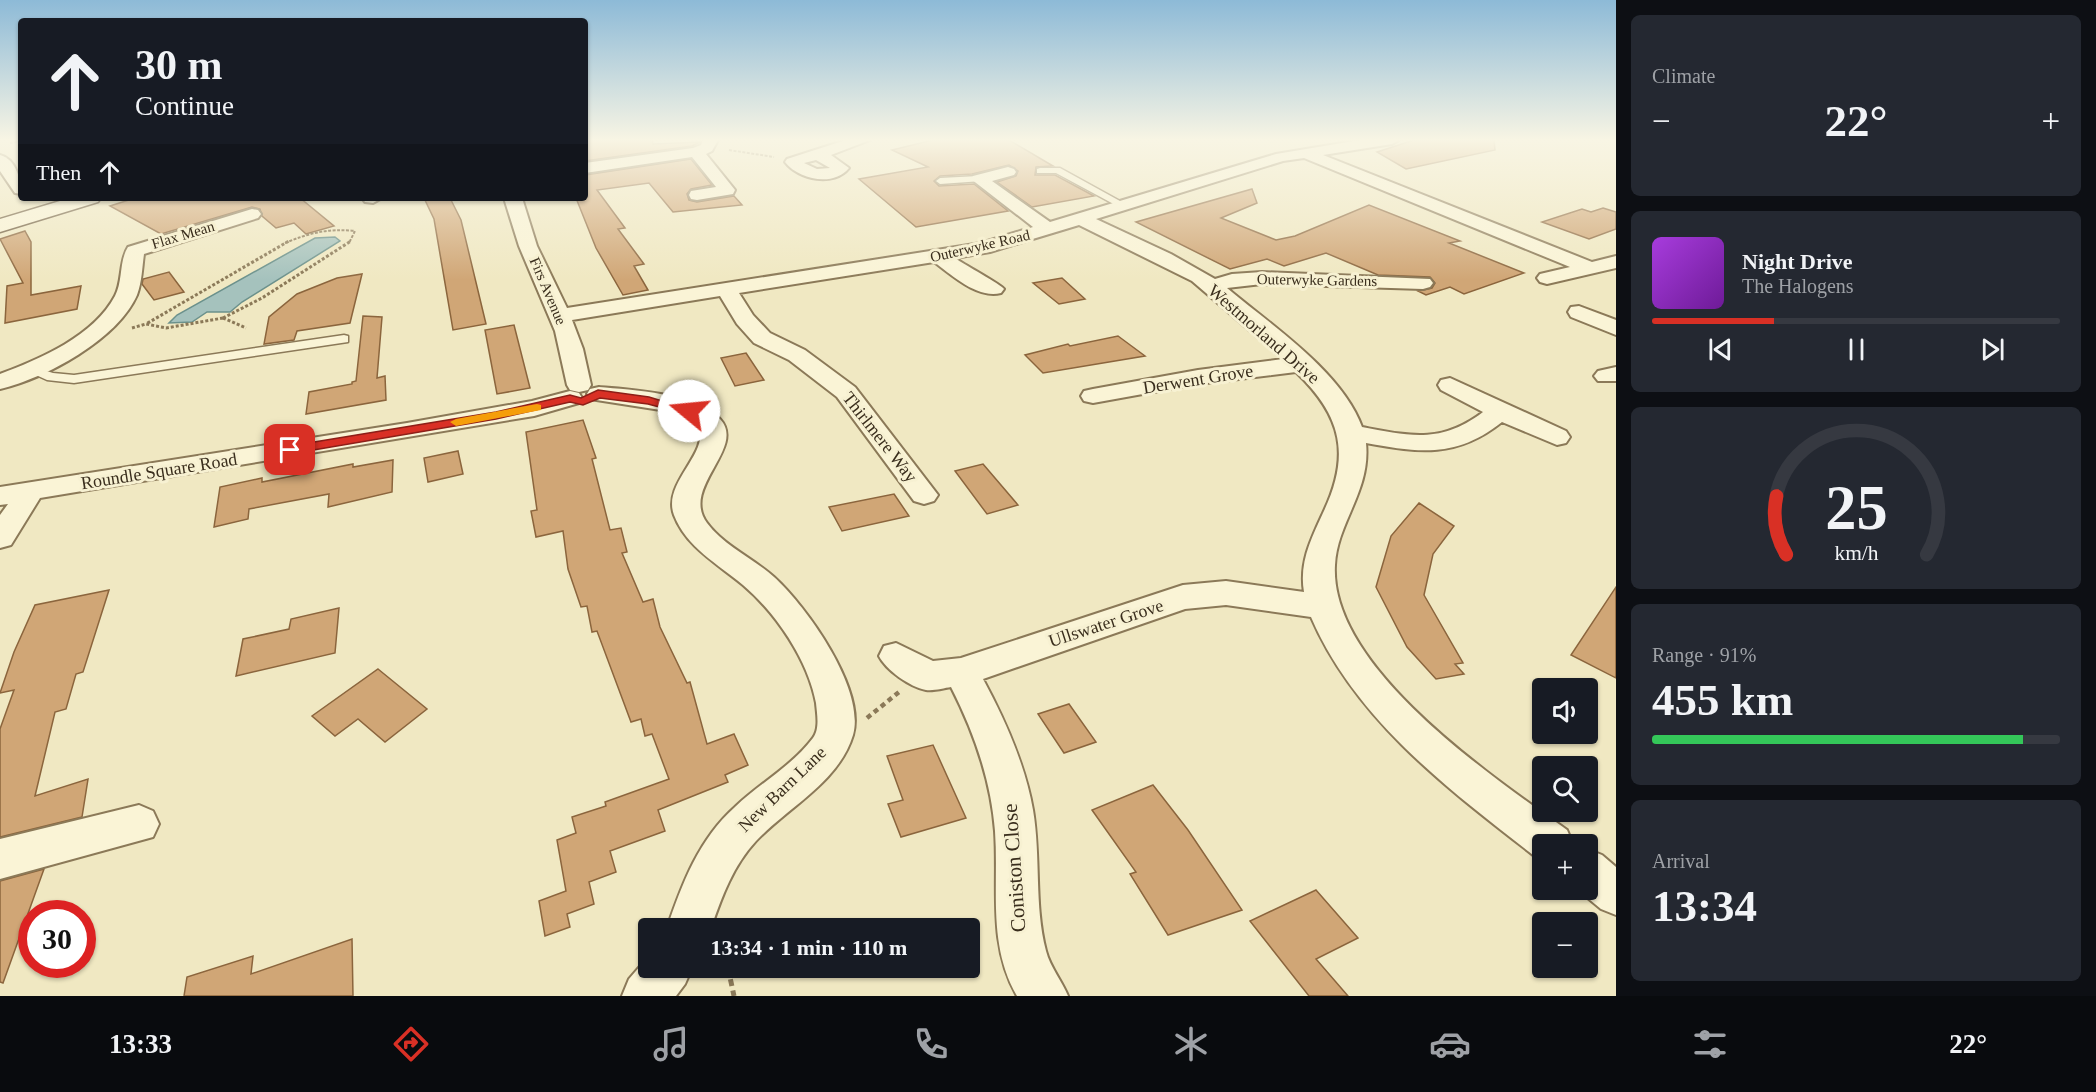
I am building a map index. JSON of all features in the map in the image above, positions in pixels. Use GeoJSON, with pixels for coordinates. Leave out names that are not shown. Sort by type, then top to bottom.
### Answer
{"type":"FeatureCollection","features":[{"type":"Feature","properties":{"kind":"main road"},"geometry":{"type":"LineString","coordinates":[[0,226],[33,206],[69,201]]}},
{"type":"Feature","properties":{"kind":"street"},"geometry":{"type":"LineString","coordinates":[[697,195],[727,190],[725,186]]}},
{"type":"Feature","properties":{"kind":"street"},"geometry":{"type":"LineString","coordinates":[[989,186],[1047,229]]}},
{"type":"Feature","properties":{"kind":"street","name":"Outerwyke Road"},"geometry":{"type":"LineString","coordinates":[[559,316],[940,257],[1047,229],[1190,186]]}},
{"type":"Feature","properties":{"kind":"street"},"geometry":{"type":"LineString","coordinates":[[1387,186],[1591,268]]}},
{"type":"Feature","properties":{"kind":"street","name":"Firs Avenue"},"geometry":{"type":"LineString","coordinates":[[514,201],[528,245],[576,360],[582,392]]}},
{"type":"Feature","properties":{"kind":"street","name":"Flax Mean"},"geometry":{"type":"LineString","coordinates":[[0,382],[31,370],[82,343],[124,300],[135,251],[252,214]]}},
{"type":"Feature","properties":{"kind":"street","name":"Westmorland Drive"},"geometry":{"type":"LineString","coordinates":[[1081,219],[1158,255],[1193,273],[1212,286],[1302,364],[1342,411],[1352,433],[1353,464],[1345,494],[1326,535],[1316,572],[1323,607],[1341,644],[1376,696],[1432,750],[1539,834]]}},
{"type":"Feature","properties":{"kind":"street"},"geometry":{"type":"LineString","coordinates":[[940,257],[974,281],[994,289]]}},
{"type":"Feature","properties":{"kind":"street"},"geometry":{"type":"LineString","coordinates":[[1547,278],[1616,262]]}},
{"type":"Feature","properties":{"kind":"street","name":"Outerwyke Gardens"},"geometry":{"type":"LineString","coordinates":[[1212,286],[1232,280],[1262,278],[1423,284]]}},
{"type":"Feature","properties":{"kind":"street","name":"Thirlmere Way"},"geometry":{"type":"LineString","coordinates":[[727,290],[745,319],[762,338],[805,360],[846,392],[924,495]]}},
{"type":"Feature","properties":{"kind":"street"},"geometry":{"type":"LineString","coordinates":[[1579,312],[1616,328]]}},
{"type":"Feature","properties":{"kind":"street","name":"Derwent Grove"},"geometry":{"type":"LineString","coordinates":[[1093,396],[1198,377],[1302,364]]}},
{"type":"Feature","properties":{"kind":"street"},"geometry":{"type":"LineString","coordinates":[[1450,384],[1500,411],[1557,437]]}},
{"type":"Feature","properties":{"kind":"street","name":"Roundle Square Road"},"geometry":{"type":"LineString","coordinates":[[0,496],[407,431],[534,408],[582,392]]}},
{"type":"Feature","properties":{"kind":"street","name":"New Barn Lane"},"geometry":{"type":"LineString","coordinates":[[582,392],[675,406],[704,417],[713,426],[712,442],[688,490],[687,515],[703,537],[764,586],[800,632],[824,672],[836,710],[835,734],[824,754],[742,826],[725,846],[702,886],[692,918]]}},
{"type":"Feature","properties":{"kind":"street"},"geometry":{"type":"LineString","coordinates":[[1352,433],[1418,445],[1448,443],[1479,430],[1500,411]]}},
{"type":"Feature","properties":{"kind":"street"},"geometry":{"type":"LineString","coordinates":[[0,538],[31,491]]}},
{"type":"Feature","properties":{"kind":"street","name":"Ullswater Grove"},"geometry":{"type":"LineString","coordinates":[[908,664],[939,675],[961,672],[1184,597],[1226,592],[1323,607]]}},
{"type":"Feature","properties":{"kind":"street","name":"Coniston Close"},"geometry":{"type":"LineString","coordinates":[[961,672],[985,715],[1013,810],[1020,945],[1033,982],[1044,996]]}},
{"type":"Feature","properties":{"kind":"street"},"geometry":{"type":"LineString","coordinates":[[0,859],[139,824]]}},
{"type":"Feature","properties":{"kind":"street"},"geometry":{"type":"LineString","coordinates":[[1598,879],[1616,894]]}},
{"type":"Feature","properties":{"kind":"street"},"geometry":{"type":"LineString","coordinates":[[646,996],[661,978]]}},
{"type":"Feature","properties":{"kind":"lane"},"geometry":{"type":"LineString","coordinates":[[1088,186],[1124,206]]}},
{"type":"Feature","properties":{"kind":"lane"},"geometry":{"type":"LineString","coordinates":[[31,370],[51,377],[74,379],[344,339]]}},
{"type":"Feature","properties":{"kind":"path"},"geometry":{"type":"LineString","coordinates":[[223,318],[262,298],[352,242],[355,231],[340,228],[302,237],[271,251],[146,324],[166,328],[223,318],[246,328]]}},
{"type":"Feature","properties":{"kind":"path"},"geometry":{"type":"LineString","coordinates":[[835,728],[867,719],[908,664]]}},
{"type":"Feature","properties":{"kind":"path"},"geometry":{"type":"LineString","coordinates":[[730,978],[735,996]]}},
{"type":"Feature","properties":{"kind":"water"},"geometry":{"type":"Polygon","coordinates":[[[335,237],[340,241],[242,302],[230,312],[207,312],[192,322],[169,323],[177,315],[315,238],[335,237]]]}},
{"type":"Feature","properties":{"kind":"building"},"geometry":{"type":"Polygon","coordinates":[[[588,186],[623,186],[597,190],[625,228],[618,229],[644,264],[634,266],[648,290],[623,295],[596,248],[577,201],[588,201],[588,186]]]}},
{"type":"Feature","properties":{"kind":"building"},"geometry":{"type":"Polygon","coordinates":[[[652,186],[704,186],[691,189],[687,194],[689,200],[697,202],[734,196],[742,205],[673,212],[652,186]]]}},
{"type":"Feature","properties":{"kind":"building"},"geometry":{"type":"Polygon","coordinates":[[[868,186],[977,186],[1008,211],[916,227],[868,186]]]}},
{"type":"Feature","properties":{"kind":"building"},"geometry":{"type":"Polygon","coordinates":[[[1003,186],[1076,186],[1094,196],[1032,207],[1003,186]]]}},
{"type":"Feature","properties":{"kind":"building"},"geometry":{"type":"Polygon","coordinates":[[[1252,189],[1257,203],[1221,218],[1276,240],[1295,236],[1369,205],[1460,241],[1449,243],[1524,273],[1464,294],[1450,287],[1426,295],[1418,291],[1432,288],[1435,283],[1430,277],[1378,275],[1326,253],[1284,266],[1267,259],[1230,269],[1136,222],[1252,189]]]}},
{"type":"Feature","properties":{"kind":"building"},"geometry":{"type":"Polygon","coordinates":[[[126,201],[304,201],[334,226],[306,234],[294,223],[276,228],[262,216],[260,209],[252,207],[161,234],[110,206],[126,201]]]}},
{"type":"Feature","properties":{"kind":"building"},"geometry":{"type":"Polygon","coordinates":[[[425,201],[452,201],[461,220],[486,324],[453,330],[434,219],[425,201]]]}},
{"type":"Feature","properties":{"kind":"building"},"geometry":{"type":"Polygon","coordinates":[[[1603,208],[1616,212],[1616,229],[1589,239],[1542,222],[1582,209],[1591,212],[1603,208]]]}},
{"type":"Feature","properties":{"kind":"building"},"geometry":{"type":"Polygon","coordinates":[[[25,231],[31,242],[31,295],[81,286],[77,309],[5,323],[7,286],[23,283],[0,239],[25,231]]]}},
{"type":"Feature","properties":{"kind":"building"},"geometry":{"type":"Polygon","coordinates":[[[169,272],[184,292],[154,300],[142,284],[143,279],[169,272]]]}},
{"type":"Feature","properties":{"kind":"building"},"geometry":{"type":"Polygon","coordinates":[[[362,274],[350,323],[297,331],[294,340],[264,344],[269,317],[297,294],[337,278],[362,274]]]}},
{"type":"Feature","properties":{"kind":"building"},"geometry":{"type":"Polygon","coordinates":[[[1062,278],[1085,299],[1059,304],[1033,283],[1062,278]]]}},
{"type":"Feature","properties":{"kind":"building"},"geometry":{"type":"Polygon","coordinates":[[[363,316],[382,317],[377,378],[385,376],[386,400],[306,414],[309,392],[352,384],[356,381],[363,316]]]}},
{"type":"Feature","properties":{"kind":"building"},"geometry":{"type":"Polygon","coordinates":[[[514,325],[530,388],[497,394],[485,330],[514,325]]]}},
{"type":"Feature","properties":{"kind":"building"},"geometry":{"type":"Polygon","coordinates":[[[1118,336],[1145,356],[1043,373],[1025,355],[1068,344],[1070,346],[1118,336]]]}},
{"type":"Feature","properties":{"kind":"building"},"geometry":{"type":"Polygon","coordinates":[[[746,353],[764,380],[735,386],[721,358],[746,353]]]}},
{"type":"Feature","properties":{"kind":"building"},"geometry":{"type":"Polygon","coordinates":[[[583,420],[596,458],[592,459],[610,530],[621,528],[627,552],[622,553],[643,602],[653,599],[660,627],[687,683],[690,682],[707,744],[734,734],[748,765],[725,775],[728,782],[658,810],[665,831],[610,851],[616,872],[589,882],[594,904],[567,914],[570,927],[545,936],[539,901],[566,891],[557,840],[576,833],[572,817],[606,806],[605,802],[669,779],[652,734],[645,736],[641,719],[631,722],[597,631],[592,632],[587,606],[581,607],[568,569],[563,531],[536,537],[531,511],[537,510],[526,432],[583,420]]]}},
{"type":"Feature","properties":{"kind":"building"},"geometry":{"type":"Polygon","coordinates":[[[458,451],[463,474],[428,482],[424,458],[458,451]]]}},
{"type":"Feature","properties":{"kind":"building"},"geometry":{"type":"Polygon","coordinates":[[[393,460],[392,492],[328,507],[329,494],[249,509],[248,519],[214,527],[220,487],[262,478],[262,482],[353,464],[353,467],[393,460]]]}},
{"type":"Feature","properties":{"kind":"building"},"geometry":{"type":"Polygon","coordinates":[[[983,464],[1018,505],[987,514],[955,471],[983,464]]]}},
{"type":"Feature","properties":{"kind":"building"},"geometry":{"type":"Polygon","coordinates":[[[894,494],[909,516],[842,531],[829,507],[894,494]]]}},
{"type":"Feature","properties":{"kind":"building"},"geometry":{"type":"Polygon","coordinates":[[[1419,503],[1454,526],[1433,554],[1424,595],[1463,663],[1455,664],[1464,674],[1436,679],[1407,647],[1376,587],[1391,536],[1419,503]]]}},
{"type":"Feature","properties":{"kind":"building"},"geometry":{"type":"Polygon","coordinates":[[[1616,587],[1616,678],[1571,655],[1616,587]]]}},
{"type":"Feature","properties":{"kind":"building"},"geometry":{"type":"Polygon","coordinates":[[[109,590],[83,672],[76,674],[66,709],[55,712],[35,796],[88,779],[82,817],[0,837],[0,729],[14,690],[0,693],[14,652],[35,605],[109,590]]]}},
{"type":"Feature","properties":{"kind":"building"},"geometry":{"type":"Polygon","coordinates":[[[339,608],[335,653],[236,676],[243,639],[289,629],[291,619],[339,608]]]}},
{"type":"Feature","properties":{"kind":"building"},"geometry":{"type":"Polygon","coordinates":[[[378,669],[427,709],[385,742],[358,719],[335,736],[312,716],[378,669]]]}},
{"type":"Feature","properties":{"kind":"building"},"geometry":{"type":"Polygon","coordinates":[[[1069,704],[1096,742],[1064,753],[1038,714],[1069,704]]]}},
{"type":"Feature","properties":{"kind":"building"},"geometry":{"type":"Polygon","coordinates":[[[933,745],[966,818],[901,837],[888,804],[903,800],[887,756],[933,745]]]}},
{"type":"Feature","properties":{"kind":"building"},"geometry":{"type":"Polygon","coordinates":[[[1153,785],[1188,830],[1242,910],[1168,935],[1130,874],[1136,872],[1092,810],[1153,785]]]}},
{"type":"Feature","properties":{"kind":"building"},"geometry":{"type":"Polygon","coordinates":[[[44,869],[33,900],[18,900],[18,941],[3,983],[0,982],[0,881],[44,869]]]}},
{"type":"Feature","properties":{"kind":"building"},"geometry":{"type":"Polygon","coordinates":[[[1316,890],[1358,938],[1316,959],[1348,996],[1309,996],[1250,921],[1316,890]]]}},
{"type":"Feature","properties":{"kind":"building"},"geometry":{"type":"Polygon","coordinates":[[[352,939],[353,996],[184,996],[187,977],[253,956],[251,974],[352,939]]]}},
{"type":"Feature","properties":{"kind":"slow traffic"},"geometry":{"type":"LineString","coordinates":[[456,422],[537,407]]}},
{"type":"Feature","properties":{"kind":"route"},"geometry":{"type":"LineString","coordinates":[[290,450],[534,408],[570,398],[583,402],[598,394],[649,400],[689,411]]}}]}
